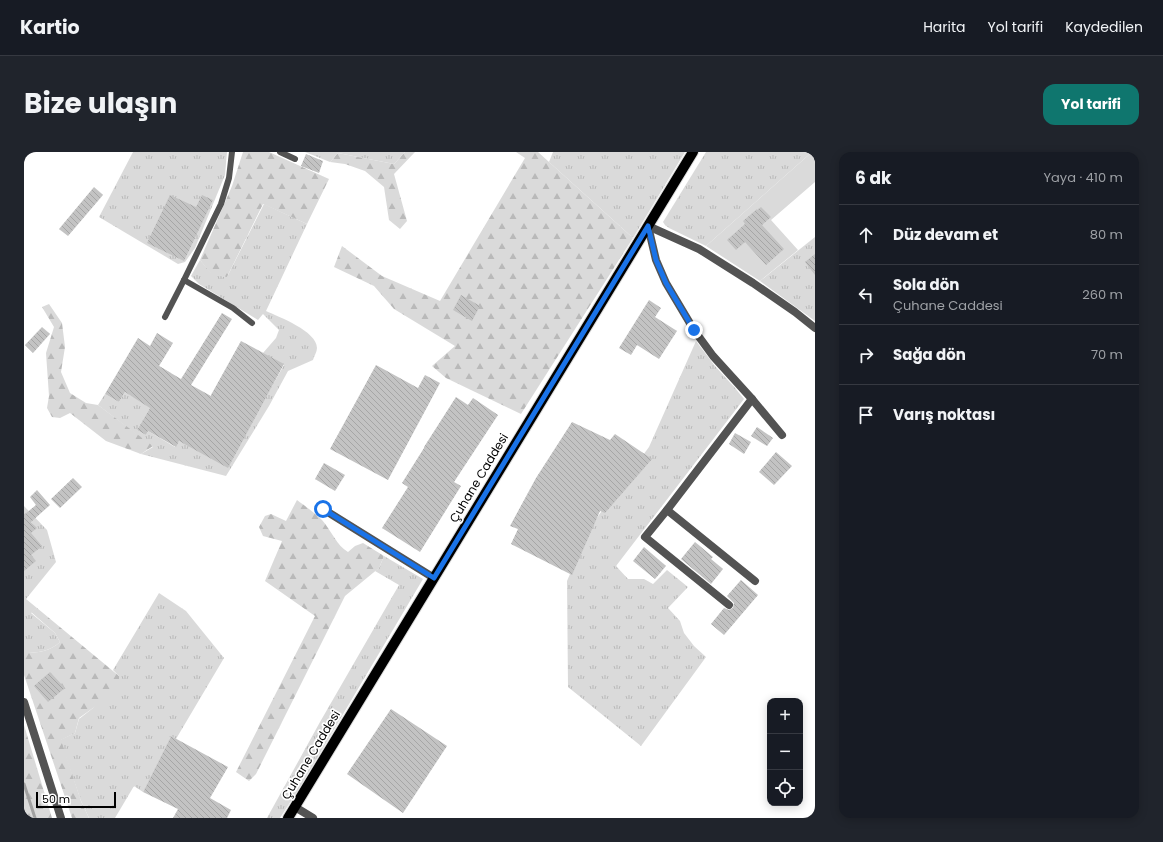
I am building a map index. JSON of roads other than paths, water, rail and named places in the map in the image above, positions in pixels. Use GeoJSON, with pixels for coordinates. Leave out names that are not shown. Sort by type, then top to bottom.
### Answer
{"type":"FeatureCollection","features":[{"type":"Feature","properties":{"kind":"main road","name":"Çuhane Caddesi"},"geometry":{"type":"LineString","coordinates":[[288,818],[693,152]]}},
{"type":"Feature","properties":{"kind":"street"},"geometry":{"type":"LineString","coordinates":[[648,226],[699,250],[753,283],[795,312],[815,328]]}},
{"type":"Feature","properties":{"kind":"street"},"geometry":{"type":"LineString","coordinates":[[648,226],[656,260],[666,283],[694,330],[713,356],[782,435]]}},
{"type":"Feature","properties":{"kind":"street"},"geometry":{"type":"LineString","coordinates":[[729,605],[645,537],[752,399]]}},
{"type":"Feature","properties":{"kind":"street"},"geometry":{"type":"LineString","coordinates":[[323,509],[434,578]]}},
{"type":"Feature","properties":{"kind":"street"},"geometry":{"type":"LineString","coordinates":[[667,510],[755,581]]}},
{"type":"Feature","properties":{"kind":"street"},"geometry":{"type":"LineString","coordinates":[[24,702],[61,818]]}},
{"type":"Feature","properties":{"kind":"street"},"geometry":{"type":"LineString","coordinates":[[295,807],[313,818]]}},
{"type":"Feature","properties":{"kind":"lane"},"geometry":{"type":"LineString","coordinates":[[165,317],[221,204],[229,178],[232,152]]}},
{"type":"Feature","properties":{"kind":"lane"},"geometry":{"type":"LineString","coordinates":[[280,152],[295,159]]}},
{"type":"Feature","properties":{"kind":"lane"},"geometry":{"type":"LineString","coordinates":[[184,280],[233,308],[252,323]]}},
{"type":"Feature","properties":{"kind":"waterway"},"geometry":{"type":"LineString","coordinates":[[24,784],[35,818]]}}]}
